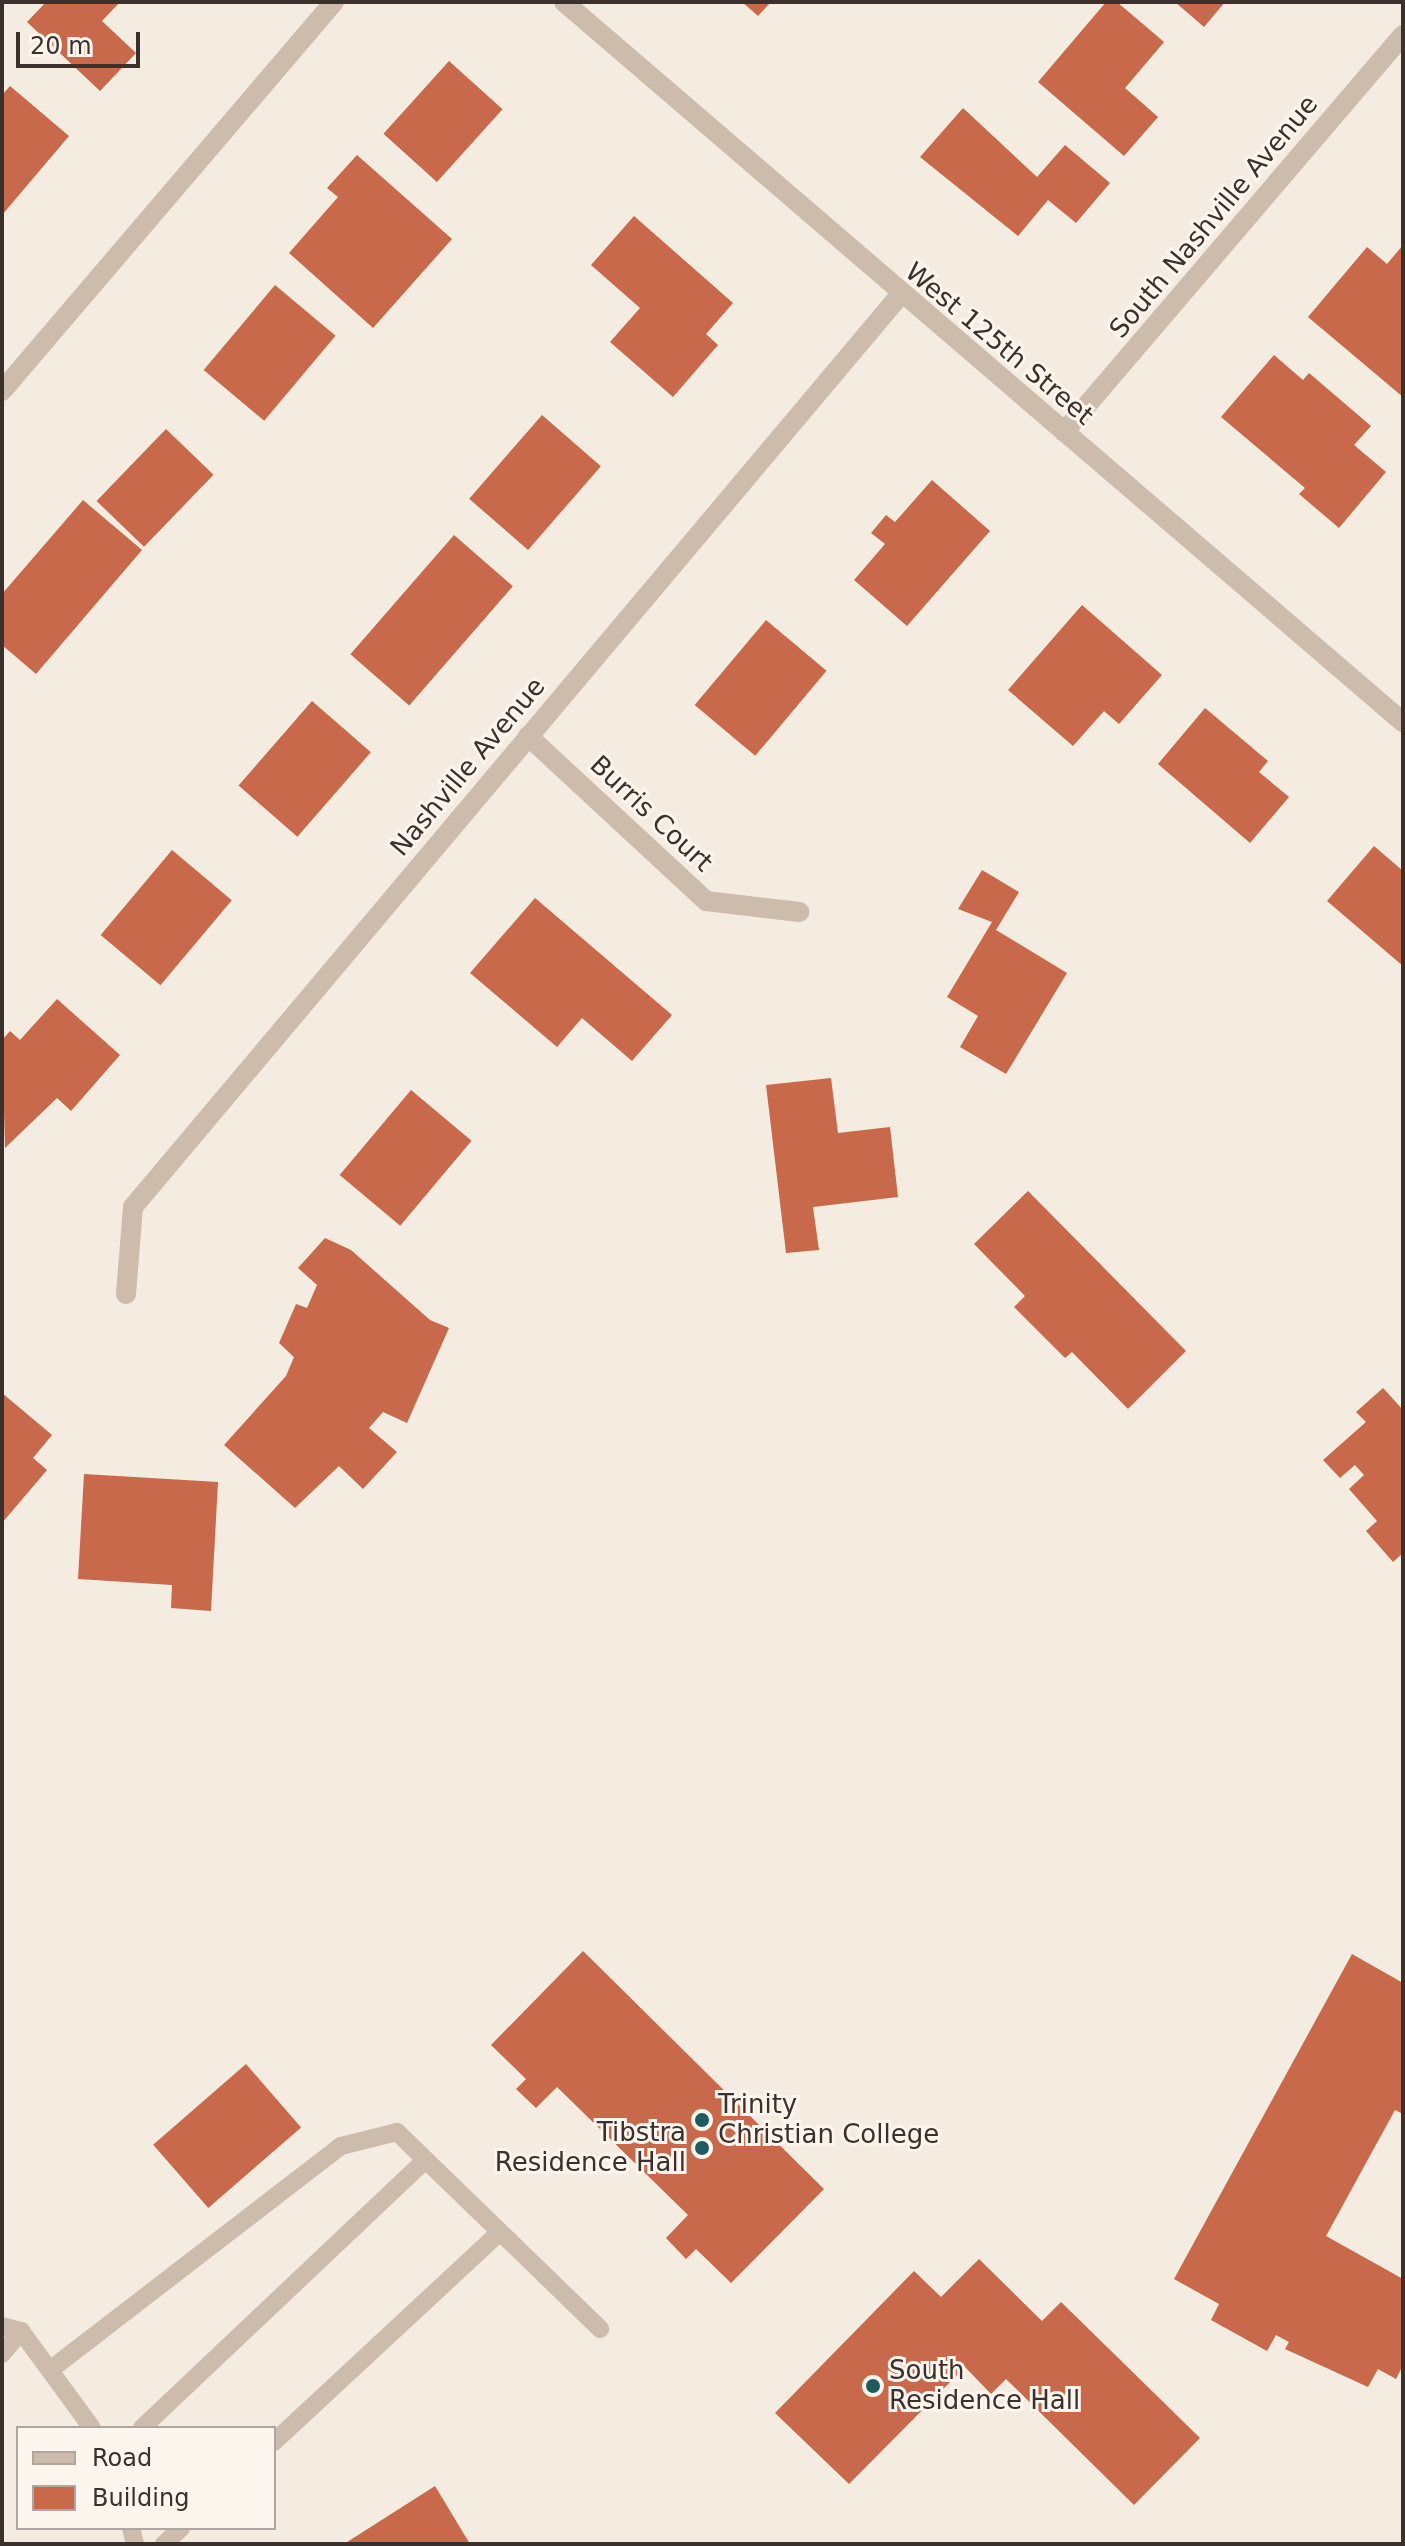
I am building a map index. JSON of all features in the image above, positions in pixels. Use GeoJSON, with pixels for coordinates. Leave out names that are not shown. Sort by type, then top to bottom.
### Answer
{"type":"FeatureCollection","features":[{"type":"Feature","properties":{"kind":"street"},"geometry":{"type":"LineString","coordinates":[[2,391],[334,2]]}},
{"type":"Feature","properties":{"kind":"street","name":"West 125th Street"},"geometry":{"type":"LineString","coordinates":[[564,2],[1403,722]]}},
{"type":"Feature","properties":{"kind":"street","name":"South Nashville Avenue"},"geometry":{"type":"LineString","coordinates":[[1064,432],[1403,35]]}},
{"type":"Feature","properties":{"kind":"street","name":"Nashville Avenue"},"geometry":{"type":"LineString","coordinates":[[126,1294],[133,1207],[901,294]]}},
{"type":"Feature","properties":{"kind":"street","name":"Burris Court"},"geometry":{"type":"LineString","coordinates":[[528,736],[706,901],[799,912]]}},
{"type":"Feature","properties":{"kind":"lane"},"geometry":{"type":"LineString","coordinates":[[50,2370],[341,2146],[397,2132],[600,2329]]}},
{"type":"Feature","properties":{"kind":"lane"},"geometry":{"type":"LineString","coordinates":[[144,2426],[425,2160]]}},
{"type":"Feature","properties":{"kind":"lane"},"geometry":{"type":"LineString","coordinates":[[276,2440],[499,2233]]}},
{"type":"Feature","properties":{"kind":"lane"},"geometry":{"type":"LineString","coordinates":[[2,2326],[21,2331],[91,2426]]}},
{"type":"Feature","properties":{"kind":"lane"},"geometry":{"type":"LineString","coordinates":[[2,2354],[21,2331]]}},
{"type":"Feature","properties":{"kind":"lane"},"geometry":{"type":"LineString","coordinates":[[164,2544],[179,2530]]}},
{"type":"Feature","properties":{"kind":"building"},"geometry":{"type":"Polygon","coordinates":[[[46,2],[120,2],[102,21],[136,53],[100,91],[27,22],[46,2]]]}},
{"type":"Feature","properties":{"kind":"building"},"geometry":{"type":"Polygon","coordinates":[[[742,2],[771,2],[758,16],[742,2]]]}},
{"type":"Feature","properties":{"kind":"building"},"geometry":{"type":"Polygon","coordinates":[[[1106,2],[1117,2],[1164,42],[1125,88],[1158,117],[1124,156],[1038,82],[1106,2]]]}},
{"type":"Feature","properties":{"kind":"building"},"geometry":{"type":"Polygon","coordinates":[[[1175,2],[1225,2],[1204,27],[1175,2]]]}},
{"type":"Feature","properties":{"kind":"building"},"geometry":{"type":"Polygon","coordinates":[[[449,61],[503,109],[437,182],[383,134],[449,61]]]}},
{"type":"Feature","properties":{"kind":"building"},"geometry":{"type":"Polygon","coordinates":[[[10,86],[69,136],[2,215],[2,95],[10,86]]]}},
{"type":"Feature","properties":{"kind":"building"},"geometry":{"type":"Polygon","coordinates":[[[963,108],[1037,177],[1065,145],[1110,183],[1076,223],[1048,200],[1018,236],[920,157],[963,108]]]}},
{"type":"Feature","properties":{"kind":"building"},"geometry":{"type":"Polygon","coordinates":[[[357,155],[452,239],[373,328],[289,253],[338,197],[327,188],[357,155]]]}},
{"type":"Feature","properties":{"kind":"building"},"geometry":{"type":"Polygon","coordinates":[[[634,216],[733,303],[706,334],[718,345],[673,397],[610,342],[640,308],[591,265],[634,216]]]}},
{"type":"Feature","properties":{"kind":"building"},"geometry":{"type":"Polygon","coordinates":[[[1403,245],[1403,397],[1308,317],[1367,247],[1387,264],[1403,245]]]}},
{"type":"Feature","properties":{"kind":"building"},"geometry":{"type":"Polygon","coordinates":[[[275,285],[336,336],[264,421],[204,370],[275,285]]]}},
{"type":"Feature","properties":{"kind":"building"},"geometry":{"type":"Polygon","coordinates":[[[1274,355],[1303,380],[1309,373],[1371,426],[1354,445],[1386,472],[1339,528],[1299,494],[1305,488],[1221,417],[1274,355]]]}},
{"type":"Feature","properties":{"kind":"building"},"geometry":{"type":"Polygon","coordinates":[[[542,415],[601,466],[528,550],[469,499],[542,415]]]}},
{"type":"Feature","properties":{"kind":"building"},"geometry":{"type":"Polygon","coordinates":[[[166,429],[213,475],[144,547],[97,501],[166,429]]]}},
{"type":"Feature","properties":{"kind":"building"},"geometry":{"type":"Polygon","coordinates":[[[932,480],[990,531],[907,626],[854,580],[885,544],[871,533],[886,515],[895,522],[932,480]]]}},
{"type":"Feature","properties":{"kind":"building"},"geometry":{"type":"Polygon","coordinates":[[[83,500],[142,550],[36,674],[2,645],[2,594],[83,500]]]}},
{"type":"Feature","properties":{"kind":"building"},"geometry":{"type":"Polygon","coordinates":[[[454,535],[513,586],[409,705],[350,654],[454,535]]]}},
{"type":"Feature","properties":{"kind":"building"},"geometry":{"type":"Polygon","coordinates":[[[1082,605],[1162,675],[1119,724],[1104,711],[1073,746],[1008,690],[1082,605]]]}},
{"type":"Feature","properties":{"kind":"building"},"geometry":{"type":"Polygon","coordinates":[[[766,620],[827,671],[755,756],[695,705],[766,620]]]}},
{"type":"Feature","properties":{"kind":"building"},"geometry":{"type":"Polygon","coordinates":[[[312,701],[371,752],[297,837],[239,786],[312,701]]]}},
{"type":"Feature","properties":{"kind":"building"},"geometry":{"type":"Polygon","coordinates":[[[1205,708],[1268,761],[1259,772],[1289,797],[1250,843],[1158,764],[1205,708]]]}},
{"type":"Feature","properties":{"kind":"building"},"geometry":{"type":"Polygon","coordinates":[[[1374,846],[1403,871],[1403,966],[1327,901],[1374,846]]]}},
{"type":"Feature","properties":{"kind":"building"},"geometry":{"type":"Polygon","coordinates":[[[172,850],[232,900],[160,985],[101,935],[172,850]]]}},
{"type":"Feature","properties":{"kind":"building"},"geometry":{"type":"Polygon","coordinates":[[[982,870],[1019,892],[996,930],[1067,973],[1006,1074],[960,1047],[978,1016],[947,997],[992,922],[958,909],[982,870]]]}},
{"type":"Feature","properties":{"kind":"building"},"geometry":{"type":"Polygon","coordinates":[[[535,898],[672,1015],[632,1061],[582,1018],[557,1047],[470,973],[535,898]]]}},
{"type":"Feature","properties":{"kind":"building"},"geometry":{"type":"Polygon","coordinates":[[[57,999],[120,1055],[71,1111],[57,1098],[5,1148],[2,1040],[10,1031],[20,1040],[57,999]]]}},
{"type":"Feature","properties":{"kind":"building"},"geometry":{"type":"Polygon","coordinates":[[[831,1078],[838,1133],[890,1127],[898,1197],[813,1207],[819,1250],[786,1253],[766,1085],[831,1078]]]}},
{"type":"Feature","properties":{"kind":"building"},"geometry":{"type":"Polygon","coordinates":[[[411,1090],[472,1141],[400,1226],[340,1175],[411,1090]]]}},
{"type":"Feature","properties":{"kind":"building"},"geometry":{"type":"Polygon","coordinates":[[[1028,1191],[1186,1351],[1128,1409],[1072,1352],[1065,1358],[1014,1307],[1025,1296],[974,1244],[1028,1191]]]}},
{"type":"Feature","properties":{"kind":"building"},"geometry":{"type":"Polygon","coordinates":[[[325,1238],[351,1250],[430,1320],[449,1328],[407,1423],[383,1412],[369,1428],[397,1452],[363,1489],[339,1466],[295,1508],[224,1445],[286,1376],[294,1357],[279,1343],[296,1304],[307,1308],[317,1285],[298,1268],[325,1238]]]}},
{"type":"Feature","properties":{"kind":"building"},"geometry":{"type":"Polygon","coordinates":[[[1383,1388],[1403,1410],[1403,1553],[1393,1562],[1366,1531],[1377,1521],[1349,1489],[1364,1475],[1355,1465],[1340,1478],[1323,1460],[1366,1422],[1356,1412],[1383,1388]]]}},
{"type":"Feature","properties":{"kind":"building"},"geometry":{"type":"Polygon","coordinates":[[[2,1393],[52,1435],[33,1458],[47,1470],[2,1523],[2,1393]]]}},
{"type":"Feature","properties":{"kind":"building"},"geometry":{"type":"Polygon","coordinates":[[[84,1474],[218,1482],[211,1611],[171,1608],[172,1585],[78,1579],[84,1474]]]}},
{"type":"Feature","properties":{"kind":"building","name":"Tibstra Residence Hall"},"geometry":{"type":"Polygon","coordinates":[[[583,1951],[824,2189],[731,2283],[696,2249],[686,2259],[666,2238],[688,2215],[557,2087],[536,2108],[516,2089],[526,2079],[491,2045],[583,1951]]]}},
{"type":"Feature","properties":{"kind":"building"},"geometry":{"type":"Polygon","coordinates":[[[1352,1954],[1403,1983],[1403,2114],[1395,2110],[1326,2236],[1403,2279],[1403,2365],[1396,2379],[1378,2369],[1368,2387],[1285,2349],[1289,2342],[1276,2335],[1267,2351],[1211,2320],[1219,2304],[1174,2279],[1352,1954]]]}},
{"type":"Feature","properties":{"kind":"building"},"geometry":{"type":"Polygon","coordinates":[[[246,2064],[301,2127],[208,2208],[153,2145],[246,2064]]]}},
{"type":"Feature","properties":{"kind":"building","name":"South Residence Hall"},"geometry":{"type":"Polygon","coordinates":[[[979,2259],[1042,2321],[1061,2302],[1200,2438],[1134,2505],[1006,2379],[991,2394],[965,2367],[849,2484],[775,2413],[914,2271],[941,2297],[979,2259]]]}},
{"type":"Feature","properties":{"kind":"building"},"geometry":{"type":"Polygon","coordinates":[[[435,2486],[470,2544],[344,2544],[435,2486]]]}},
{"type":"Feature","properties":{"kind":"place","name":"Trinity Christian College"},"geometry":{"type":"Point","coordinates":[702,2120]}},
{"type":"Feature","properties":{"kind":"place","name":"Tibstra Residence Hall"},"geometry":{"type":"Point","coordinates":[702,2148]}},
{"type":"Feature","properties":{"kind":"place","name":"South Residence Hall"},"geometry":{"type":"Point","coordinates":[873,2386]}}]}
